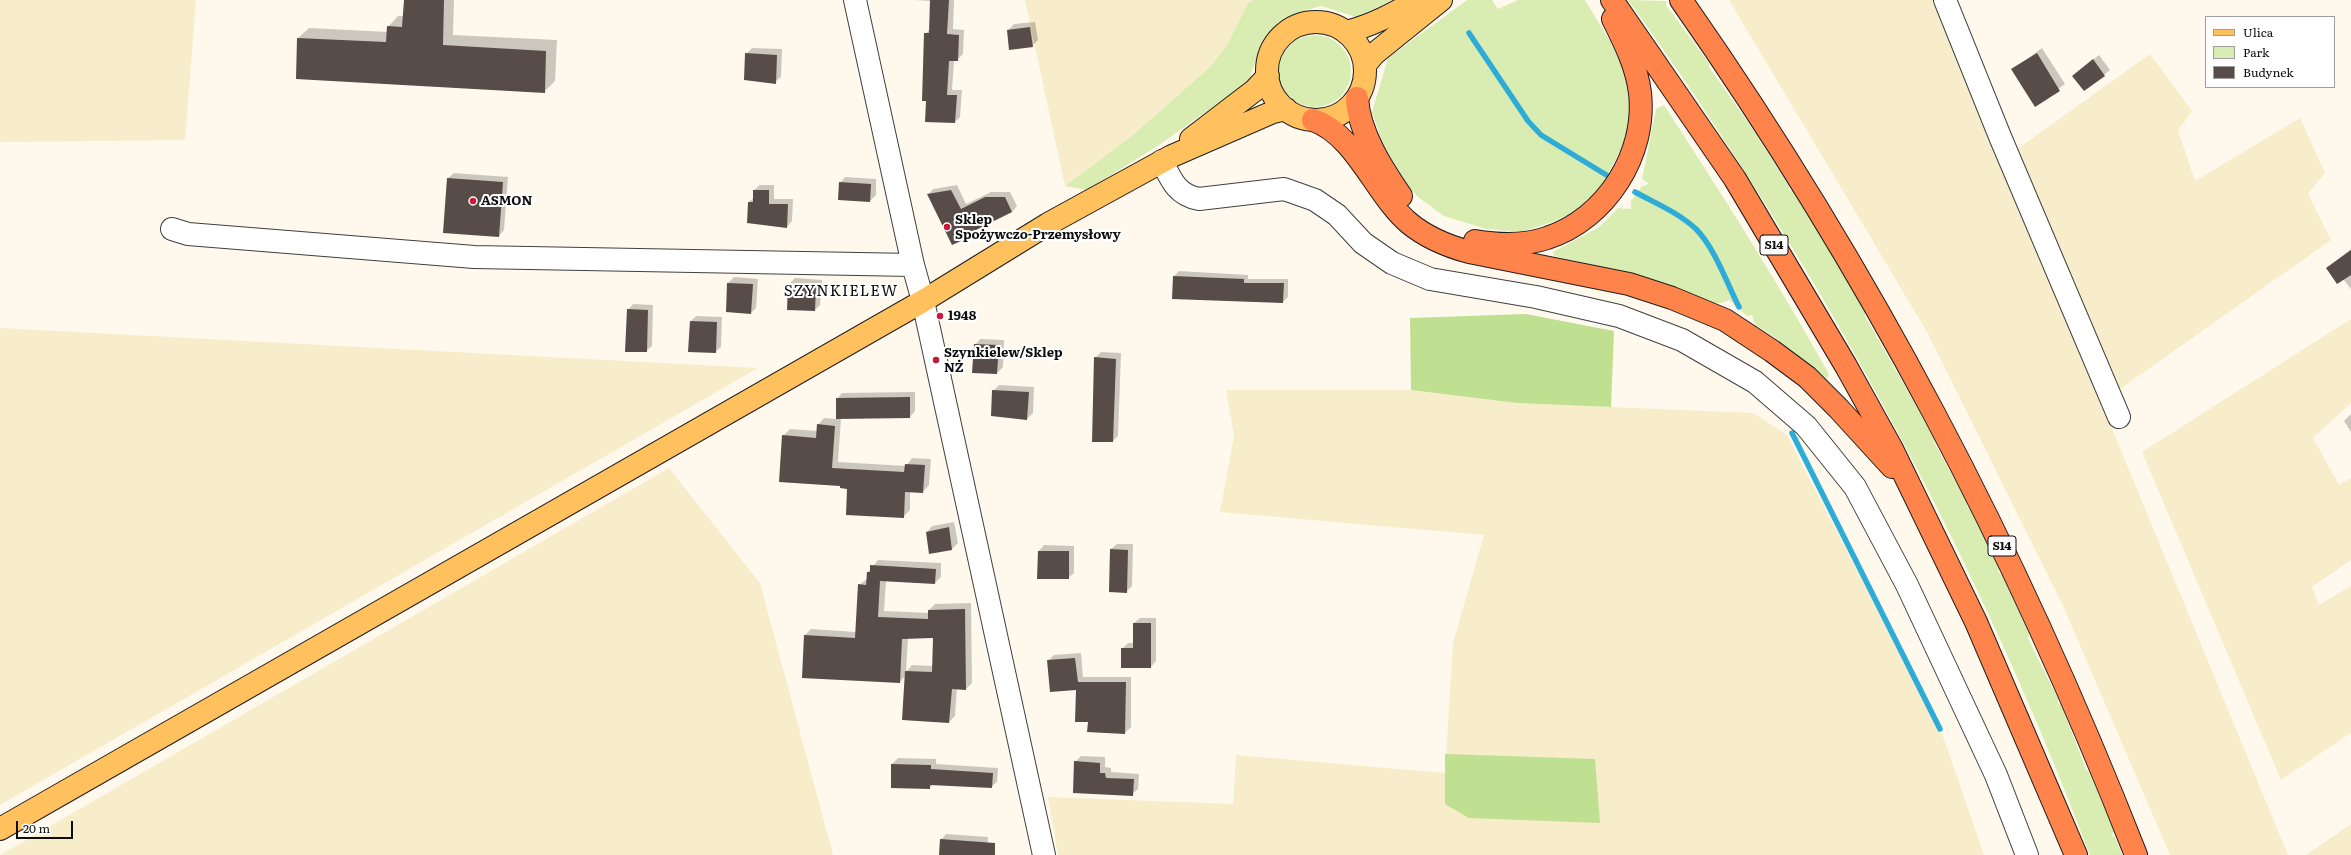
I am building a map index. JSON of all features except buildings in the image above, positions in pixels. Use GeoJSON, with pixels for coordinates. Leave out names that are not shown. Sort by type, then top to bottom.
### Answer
{"type":"FeatureCollection","features":[{"type":"Feature","properties":{"kind":"highway"},"geometry":{"type":"LineString","coordinates":[[1357,98],[1358,112],[1366,136],[1389,177],[1405,201],[1423,218],[1442,230],[1464,240],[1495,244],[1522,244],[1547,238],[1566,230],[1601,204],[1616,185],[1637,142],[1640,117],[1640,93],[1635,70],[1626,45],[1604,0]]}},
{"type":"Feature","properties":{"kind":"highway","name":"S14"},"geometry":{"type":"LineString","coordinates":[[1612,0],[1735,179],[1846,366],[1919,501],[1982,635],[2076,855]]}},
{"type":"Feature","properties":{"kind":"highway","name":"S14"},"geometry":{"type":"LineString","coordinates":[[1681,0],[1786,154],[1899,345],[1946,432],[2033,610],[2068,690],[2136,855]]}},
{"type":"Feature","properties":{"kind":"highway"},"geometry":{"type":"LineString","coordinates":[[1313,120],[1326,124],[1337,133],[1385,196],[1409,223],[1439,242],[1469,252],[1597,277],[1651,290],[1725,320],[1750,335],[1813,383],[1888,463],[1919,501]]}},
{"type":"Feature","properties":{"kind":"main road"},"geometry":{"type":"LineString","coordinates":[[1346,32],[1384,18],[1418,0]]}},
{"type":"Feature","properties":{"kind":"main road"},"geometry":{"type":"LineString","coordinates":[[1365,65],[1374,54],[1441,0]]}},
{"type":"Feature","properties":{"kind":"main road"},"geometry":{"type":"LineString","coordinates":[[1320,22],[1346,32],[1358,47],[1365,65],[1364,78],[1357,98],[1349,108],[1340,114],[1328,118],[1313,120],[1299,117],[1286,110],[1276,99],[1269,84],[1268,76],[1270,53],[1278,40],[1290,29],[1305,23],[1320,22]]}},
{"type":"Feature","properties":{"kind":"main road"},"geometry":{"type":"LineString","coordinates":[[1167,158],[1255,90],[1268,76]]}},
{"type":"Feature","properties":{"kind":"main road"},"geometry":{"type":"LineString","coordinates":[[0,829],[923,301],[1048,224],[1167,158],[1273,112],[1286,110]]}},
{"type":"Feature","properties":{"kind":"street"},"geometry":{"type":"LineString","coordinates":[[855,0],[923,301],[1044,855]]}},
{"type":"Feature","properties":{"kind":"street"},"geometry":{"type":"LineString","coordinates":[[1945,0],[2001,139],[2119,416]]}},
{"type":"Feature","properties":{"kind":"street"},"geometry":{"type":"LineString","coordinates":[[1167,158],[1173,183],[1187,196],[1199,199],[1284,189],[1315,200],[1337,215],[1369,247],[1392,263],[1430,279],[1536,297],[1619,316],[1682,340],[1755,382],[1806,426],[1855,487],[1907,585],[1996,775],[2027,855]]}},
{"type":"Feature","properties":{"kind":"street"},"geometry":{"type":"LineString","coordinates":[[172,229],[188,234],[474,257],[914,265]]}},
{"type":"Feature","properties":{"kind":"shaded area"},"geometry":{"type":"Polygon","coordinates":[[[0,0],[196,0],[185,140],[0,142],[0,0]]]}},
{"type":"Feature","properties":{"kind":"shaded area"},"geometry":{"type":"Polygon","coordinates":[[[1025,0],[1254,0],[1248,3],[1227,45],[1210,67],[1134,134],[1065,186],[1025,0]]]}},
{"type":"Feature","properties":{"kind":"shaded area"},"geometry":{"type":"Polygon","coordinates":[[[1729,0],[1935,0],[2288,855],[2170,855],[2064,608],[1927,332],[1729,0]]]}},
{"type":"Feature","properties":{"kind":"shaded area"},"geometry":{"type":"Polygon","coordinates":[[[2150,54],[2192,111],[2178,130],[2195,181],[2300,118],[2325,173],[2308,194],[2331,240],[2120,389],[2016,150],[2150,54]]]}},
{"type":"Feature","properties":{"kind":"shaded area"},"geometry":{"type":"Polygon","coordinates":[[[2351,319],[2351,403],[2313,438],[2339,485],[2351,478],[2351,560],[2312,587],[2319,605],[2351,586],[2351,733],[2281,780],[2142,452],[2351,319]]]}},
{"type":"Feature","properties":{"kind":"shaded area"},"geometry":{"type":"Polygon","coordinates":[[[0,328],[758,368],[0,805],[0,328]]]}},
{"type":"Feature","properties":{"kind":"shaded area"},"geometry":{"type":"Polygon","coordinates":[[[1226,390],[1411,390],[1517,403],[1754,413],[1787,435],[1944,739],[1984,855],[1058,855],[1048,797],[1233,804],[1236,755],[1445,773],[1453,643],[1484,535],[1220,512],[1234,436],[1226,390]]]}},
{"type":"Feature","properties":{"kind":"shaded area"},"geometry":{"type":"Polygon","coordinates":[[[669,468],[760,583],[833,855],[0,855],[669,468]]]}},
{"type":"Feature","properties":{"kind":"shaded area"},"geometry":{"type":"Polygon","coordinates":[[[2351,824],[2351,855],[2306,855],[2351,824]]]}},
{"type":"Feature","properties":{"kind":"green space"},"geometry":{"type":"Polygon","coordinates":[[[1254,0],[1393,0],[1356,17],[1321,6],[1300,12],[1277,23],[1263,41],[1248,82],[1159,145],[1087,190],[1065,186],[1134,134],[1210,67],[1227,45],[1248,3],[1254,0]]]}},
{"type":"Feature","properties":{"kind":"green space"},"geometry":{"type":"Polygon","coordinates":[[[1467,0],[1492,0],[1498,9],[1518,0],[1585,0],[1624,64],[1629,87],[1630,133],[1597,194],[1578,211],[1552,222],[1521,232],[1486,229],[1444,216],[1418,197],[1410,189],[1383,144],[1372,112],[1388,58],[1467,0]]]}},
{"type":"Feature","properties":{"kind":"green space"},"geometry":{"type":"Polygon","coordinates":[[[1628,0],[1666,1],[1666,5],[1709,63],[1709,67],[1750,125],[1789,186],[1789,190],[1793,191],[1865,310],[1865,316],[1934,437],[1934,442],[1967,502],[1967,507],[1971,509],[1999,567],[1998,572],[2002,575],[2029,633],[2028,638],[2058,699],[2058,703],[2061,705],[2086,769],[2089,772],[2114,831],[2112,836],[2115,837],[2122,855],[2090,855],[2045,742],[1996,630],[1943,520],[1887,412],[1827,306],[1764,202],[1698,100],[1628,0]]]}},
{"type":"Feature","properties":{"kind":"green space"},"geometry":{"type":"Polygon","coordinates":[[[1315,35],[1329,38],[1341,45],[1348,57],[1351,71],[1348,85],[1341,97],[1329,104],[1315,107],[1301,104],[1289,97],[1282,85],[1279,71],[1282,57],[1289,45],[1301,38],[1315,35]]]}},
{"type":"Feature","properties":{"kind":"green space"},"geometry":{"type":"Polygon","coordinates":[[[1664,105],[1790,306],[1829,374],[1827,380],[1773,336],[1755,325],[1752,315],[1747,316],[1729,300],[1722,303],[1714,303],[1651,279],[1554,256],[1553,252],[1599,227],[1618,208],[1631,209],[1631,201],[1642,186],[1647,185],[1648,183],[1642,179],[1656,109],[1664,105]]]}},
{"type":"Feature","properties":{"kind":"green space"},"geometry":{"type":"Polygon","coordinates":[[[1526,314],[1614,331],[1611,407],[1517,403],[1411,390],[1410,318],[1526,314]]]}},
{"type":"Feature","properties":{"kind":"green space"},"geometry":{"type":"Polygon","coordinates":[[[1445,754],[1595,759],[1600,823],[1469,818],[1445,804],[1445,754]]]}},
{"type":"Feature","properties":{"kind":"waterway"},"geometry":{"type":"LineString","coordinates":[[1469,33],[1528,121],[1541,135],[1608,176]]}},
{"type":"Feature","properties":{"kind":"waterway"},"geometry":{"type":"LineString","coordinates":[[1635,192],[1675,213],[1696,229],[1709,245],[1739,307]]}},
{"type":"Feature","properties":{"kind":"waterway"},"geometry":{"type":"LineString","coordinates":[[1792,433],[1940,729]]}},
{"type":"Feature","properties":{"kind":"place","name":"ASMON"},"geometry":{"type":"Point","coordinates":[473,201]}},
{"type":"Feature","properties":{"kind":"place","name":"Sklep Spożywczo-Przemysłowy"},"geometry":{"type":"Point","coordinates":[947,227]}},
{"type":"Feature","properties":{"kind":"place","name":"1948"},"geometry":{"type":"Point","coordinates":[940,316]}},
{"type":"Feature","properties":{"kind":"place","name":"Szynkielew/Sklep NŻ"},"geometry":{"type":"Point","coordinates":[936,360]}},
{"type":"Feature","properties":{"kind":"district","name":"SZYNKIELEW"},"geometry":{"type":"Point","coordinates":[841,292]}}]}
